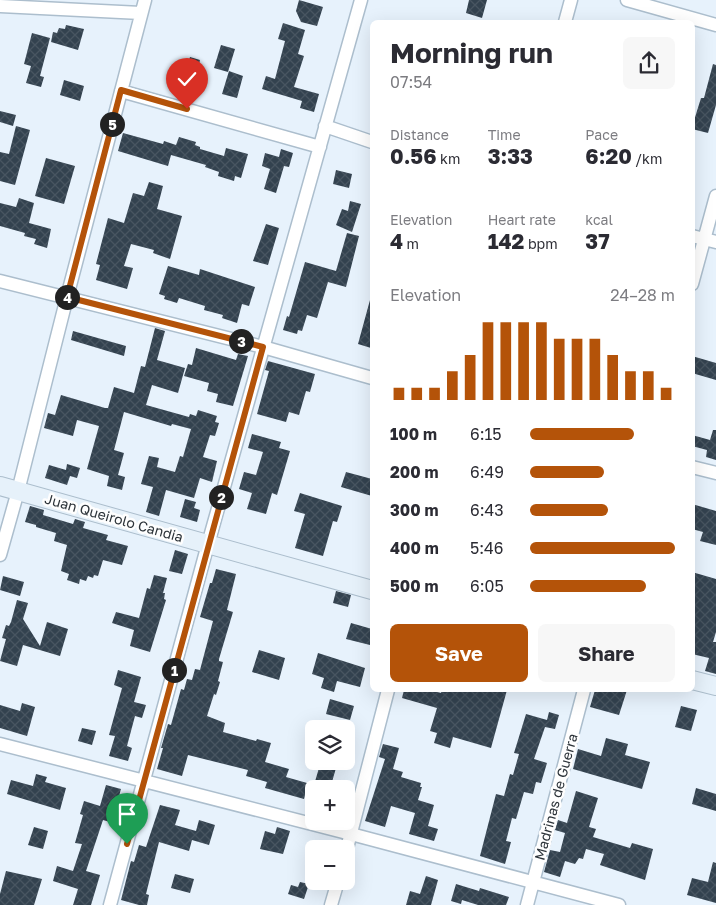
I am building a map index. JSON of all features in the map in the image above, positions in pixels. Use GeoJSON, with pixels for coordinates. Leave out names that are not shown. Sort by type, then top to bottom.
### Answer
{"type":"FeatureCollection","features":[{"type":"Feature","properties":{"kind":"street"},"geometry":{"type":"LineString","coordinates":[[110,905],[208,544],[361,0]]}},
{"type":"Feature","properties":{"kind":"street"},"geometry":{"type":"LineString","coordinates":[[566,20],[571,0]]}},
{"type":"Feature","properties":{"kind":"street"},"geometry":{"type":"LineString","coordinates":[[627,0],[716,25]]}},
{"type":"Feature","properties":{"kind":"street"},"geometry":{"type":"LineString","coordinates":[[0,6],[143,6],[18,492],[0,555]]}},
{"type":"Feature","properties":{"kind":"street"},"geometry":{"type":"LineString","coordinates":[[121,90],[320,147]]}},
{"type":"Feature","properties":{"kind":"street"},"geometry":{"type":"LineString","coordinates":[[325,126],[370,141]]}},
{"type":"Feature","properties":{"kind":"street"},"geometry":{"type":"LineString","coordinates":[[695,273],[716,196]]}},
{"type":"Feature","properties":{"kind":"street"},"geometry":{"type":"LineString","coordinates":[[0,281],[263,347],[370,377]]}},
{"type":"Feature","properties":{"kind":"street"},"geometry":{"type":"LineString","coordinates":[[695,468],[716,473]]}},
{"type":"Feature","properties":{"kind":"street","name":"Juan Queirolo Candia"},"geometry":{"type":"LineString","coordinates":[[0,486],[370,589]]}},
{"type":"Feature","properties":{"kind":"street"},"geometry":{"type":"LineString","coordinates":[[695,681],[716,686]]}},
{"type":"Feature","properties":{"kind":"street"},"geometry":{"type":"LineString","coordinates":[[350,840],[388,692]]}},
{"type":"Feature","properties":{"kind":"street","name":"Madrinas de Guerra"},"geometry":{"type":"LineString","coordinates":[[527,905],[583,692]]}},
{"type":"Feature","properties":{"kind":"street"},"geometry":{"type":"LineString","coordinates":[[0,744],[352,834],[619,905]]}},
{"type":"Feature","properties":{"kind":"street"},"geometry":{"type":"LineString","coordinates":[[332,905],[336,890]]}},
{"type":"Feature","properties":{"kind":"building"},"geometry":{"type":"Polygon","coordinates":[[[299,0],[323,7],[317,26],[301,22],[296,11],[299,0]]]}},
{"type":"Feature","properties":{"kind":"building"},"geometry":{"type":"Polygon","coordinates":[[[469,0],[487,0],[482,18],[466,13],[469,0]]]}},
{"type":"Feature","properties":{"kind":"building"},"geometry":{"type":"Polygon","coordinates":[[[283,23],[305,30],[298,54],[304,56],[294,87],[319,94],[314,112],[300,108],[302,101],[262,89],[266,76],[275,79],[285,41],[278,39],[283,23]]]}},
{"type":"Feature","properties":{"kind":"building"},"geometry":{"type":"Polygon","coordinates":[[[66,25],[84,29],[78,50],[51,42],[53,32],[57,33],[59,28],[65,29],[66,25]]]}},
{"type":"Feature","properties":{"kind":"building"},"geometry":{"type":"Polygon","coordinates":[[[32,33],[50,38],[40,76],[44,77],[41,87],[26,83],[31,66],[24,64],[32,33]]]}},
{"type":"Feature","properties":{"kind":"building"},"geometry":{"type":"Polygon","coordinates":[[[221,45],[235,49],[228,72],[214,68],[221,45]]]}},
{"type":"Feature","properties":{"kind":"building"},"geometry":{"type":"Polygon","coordinates":[[[190,57],[200,60],[195,80],[184,77],[190,57]]]}},
{"type":"Feature","properties":{"kind":"building"},"geometry":{"type":"Polygon","coordinates":[[[713,64],[716,65],[716,105],[708,133],[695,130],[695,117],[701,98],[704,98],[713,64]]]}},
{"type":"Feature","properties":{"kind":"building"},"geometry":{"type":"Polygon","coordinates":[[[229,71],[243,76],[237,98],[222,94],[229,71]]]}},
{"type":"Feature","properties":{"kind":"building"},"geometry":{"type":"Polygon","coordinates":[[[64,80],[84,86],[80,101],[60,95],[64,80]]]}},
{"type":"Feature","properties":{"kind":"building"},"geometry":{"type":"Polygon","coordinates":[[[0,111],[16,115],[13,126],[0,122],[0,111]]]}},
{"type":"Feature","properties":{"kind":"building"},"geometry":{"type":"Polygon","coordinates":[[[16,126],[30,130],[15,185],[0,181],[0,152],[9,154],[16,126]]]}},
{"type":"Feature","properties":{"kind":"building"},"geometry":{"type":"Polygon","coordinates":[[[123,133],[163,144],[164,141],[176,145],[179,137],[196,142],[195,145],[200,147],[200,149],[224,156],[226,148],[248,154],[241,178],[235,176],[234,181],[218,176],[219,172],[205,167],[206,165],[171,155],[168,166],[118,151],[123,133]]]}},
{"type":"Feature","properties":{"kind":"building"},"geometry":{"type":"Polygon","coordinates":[[[281,149],[293,153],[289,167],[284,166],[276,193],[264,189],[270,169],[262,166],[265,153],[279,157],[281,149]]]}},
{"type":"Feature","properties":{"kind":"building"},"geometry":{"type":"Polygon","coordinates":[[[46,158],[75,166],[64,204],[35,196],[46,158]]]}},
{"type":"Feature","properties":{"kind":"building"},"geometry":{"type":"Polygon","coordinates":[[[336,170],[352,174],[349,188],[333,184],[336,170]]]}},
{"type":"Feature","properties":{"kind":"building"},"geometry":{"type":"Polygon","coordinates":[[[149,182],[163,186],[157,209],[182,216],[170,259],[153,253],[154,250],[131,244],[124,266],[133,268],[127,289],[96,280],[100,265],[96,264],[108,218],[124,223],[133,193],[144,196],[149,182]]]}},
{"type":"Feature","properties":{"kind":"building"},"geometry":{"type":"Polygon","coordinates":[[[19,198],[34,203],[29,223],[51,229],[47,248],[34,244],[36,239],[24,236],[25,233],[0,226],[0,203],[16,207],[19,198]]]}},
{"type":"Feature","properties":{"kind":"building"},"geometry":{"type":"Polygon","coordinates":[[[350,201],[361,204],[352,232],[336,225],[342,209],[348,211],[350,201]]]}},
{"type":"Feature","properties":{"kind":"building"},"geometry":{"type":"Polygon","coordinates":[[[266,224],[279,228],[268,265],[253,261],[266,224]]]}},
{"type":"Feature","properties":{"kind":"building"},"geometry":{"type":"Polygon","coordinates":[[[347,233],[359,236],[346,287],[328,282],[317,318],[307,315],[302,331],[298,330],[297,334],[283,330],[287,316],[289,317],[305,262],[336,271],[347,233]]]}},
{"type":"Feature","properties":{"kind":"building"},"geometry":{"type":"Polygon","coordinates":[[[168,266],[199,275],[200,269],[255,287],[249,306],[242,304],[237,323],[222,318],[223,315],[204,310],[205,306],[179,298],[177,303],[164,299],[165,296],[159,294],[168,266]]]}},
{"type":"Feature","properties":{"kind":"building"},"geometry":{"type":"Polygon","coordinates":[[[370,300],[370,348],[358,344],[370,300]]]}},
{"type":"Feature","properties":{"kind":"building"},"geometry":{"type":"Polygon","coordinates":[[[155,328],[165,331],[157,360],[185,368],[178,393],[152,385],[146,405],[189,417],[190,414],[196,416],[198,410],[217,416],[215,422],[219,423],[215,436],[210,435],[203,457],[217,461],[212,482],[200,478],[194,498],[166,490],[159,516],[146,512],[153,487],[141,484],[149,456],[159,458],[157,467],[175,472],[180,456],[183,457],[191,429],[172,424],[171,426],[124,412],[114,450],[124,453],[118,475],[125,477],[122,490],[107,486],[109,476],[87,469],[99,426],[77,420],[73,436],[44,428],[48,413],[55,415],[61,395],[108,408],[114,387],[134,393],[141,366],[145,367],[155,328]]]}},
{"type":"Feature","properties":{"kind":"building"},"geometry":{"type":"Polygon","coordinates":[[[73,331],[126,346],[124,356],[71,340],[73,331]]]}},
{"type":"Feature","properties":{"kind":"building"},"geometry":{"type":"Polygon","coordinates":[[[196,348],[236,360],[238,354],[248,356],[233,406],[216,402],[218,394],[207,391],[209,383],[184,376],[188,364],[192,365],[196,348]]]}},
{"type":"Feature","properties":{"kind":"building"},"geometry":{"type":"Polygon","coordinates":[[[695,357],[716,363],[716,380],[695,374],[695,357]]]}},
{"type":"Feature","properties":{"kind":"building"},"geometry":{"type":"Polygon","coordinates":[[[268,361],[315,374],[310,392],[306,391],[299,415],[289,412],[286,422],[257,414],[269,371],[265,370],[268,361]]]}},
{"type":"Feature","properties":{"kind":"building"},"geometry":{"type":"Polygon","coordinates":[[[713,430],[716,430],[716,460],[706,457],[707,450],[695,447],[695,436],[710,440],[713,430]]]}},
{"type":"Feature","properties":{"kind":"building"},"geometry":{"type":"Polygon","coordinates":[[[252,434],[281,442],[279,448],[290,451],[277,495],[272,493],[266,514],[247,509],[252,493],[239,489],[244,472],[256,475],[263,452],[248,448],[252,434]]]}},
{"type":"Feature","properties":{"kind":"building"},"geometry":{"type":"Polygon","coordinates":[[[67,464],[80,468],[77,478],[70,476],[67,485],[45,478],[49,465],[66,470],[67,464]]]}},
{"type":"Feature","properties":{"kind":"building"},"geometry":{"type":"Polygon","coordinates":[[[346,472],[370,478],[370,495],[341,487],[346,472]]]}},
{"type":"Feature","properties":{"kind":"building"},"geometry":{"type":"Polygon","coordinates":[[[300,493],[342,506],[337,522],[333,521],[323,556],[295,548],[305,514],[294,511],[300,493]]]}},
{"type":"Feature","properties":{"kind":"building"},"geometry":{"type":"Polygon","coordinates":[[[185,499],[196,502],[194,508],[200,510],[197,522],[180,517],[185,499]]]}},
{"type":"Feature","properties":{"kind":"building"},"geometry":{"type":"Polygon","coordinates":[[[695,505],[716,511],[716,545],[700,541],[703,532],[695,530],[695,505]]]}},
{"type":"Feature","properties":{"kind":"building"},"geometry":{"type":"Polygon","coordinates":[[[30,506],[44,510],[43,515],[73,524],[75,519],[85,522],[83,528],[108,535],[106,540],[128,546],[122,565],[103,560],[98,576],[94,575],[93,578],[88,576],[86,581],[80,579],[79,584],[67,580],[69,574],[61,571],[67,545],[54,541],[56,533],[25,522],[30,506]]]}},
{"type":"Feature","properties":{"kind":"building"},"geometry":{"type":"Polygon","coordinates":[[[175,550],[188,554],[182,574],[169,571],[175,550]]]}},
{"type":"Feature","properties":{"kind":"building"},"geometry":{"type":"Polygon","coordinates":[[[216,569],[236,574],[227,610],[233,612],[219,659],[219,661],[223,662],[218,681],[220,682],[207,716],[225,723],[223,732],[271,743],[265,762],[289,769],[286,777],[305,782],[304,799],[265,788],[267,782],[246,776],[248,770],[188,755],[182,776],[157,769],[168,724],[171,725],[181,689],[184,690],[187,679],[192,680],[195,669],[200,670],[213,621],[200,617],[210,583],[212,583],[216,569]]]}},
{"type":"Feature","properties":{"kind":"building"},"geometry":{"type":"Polygon","coordinates":[[[695,573],[716,579],[716,632],[713,642],[716,642],[716,674],[705,671],[709,658],[695,655],[695,573]]]}},
{"type":"Feature","properties":{"kind":"building"},"geometry":{"type":"Polygon","coordinates":[[[154,575],[167,578],[163,593],[165,593],[164,599],[166,600],[150,652],[130,646],[134,630],[112,623],[116,612],[139,618],[147,588],[150,589],[154,575]]]}},
{"type":"Feature","properties":{"kind":"building"},"geometry":{"type":"Polygon","coordinates":[[[3,576],[24,582],[20,596],[0,590],[3,576]]]}},
{"type":"Feature","properties":{"kind":"building"},"geometry":{"type":"Polygon","coordinates":[[[336,591],[351,595],[348,607],[333,603],[336,591]]]}},
{"type":"Feature","properties":{"kind":"building"},"geometry":{"type":"Polygon","coordinates":[[[17,600],[28,603],[23,619],[40,646],[47,622],[68,629],[60,656],[23,645],[17,666],[0,661],[6,639],[2,638],[6,625],[9,626],[11,622],[17,600]]]}},
{"type":"Feature","properties":{"kind":"building"},"geometry":{"type":"Polygon","coordinates":[[[351,623],[370,628],[370,645],[346,639],[351,623]]]}},
{"type":"Feature","properties":{"kind":"building"},"geometry":{"type":"Polygon","coordinates":[[[259,650],[285,658],[279,680],[252,672],[259,650]]]}},
{"type":"Feature","properties":{"kind":"building"},"geometry":{"type":"Polygon","coordinates":[[[318,653],[365,668],[360,687],[337,681],[334,692],[321,688],[324,678],[312,674],[318,653]]]}},
{"type":"Feature","properties":{"kind":"building"},"geometry":{"type":"Polygon","coordinates":[[[118,670],[141,677],[134,702],[146,705],[142,718],[135,716],[127,746],[132,748],[128,761],[109,756],[115,736],[109,735],[122,688],[114,685],[118,670]]]}},
{"type":"Feature","properties":{"kind":"building"},"geometry":{"type":"Polygon","coordinates":[[[404,692],[506,692],[491,748],[453,737],[450,748],[434,743],[437,733],[430,731],[437,708],[402,698],[404,692]]]}},
{"type":"Feature","properties":{"kind":"building"},"geometry":{"type":"Polygon","coordinates":[[[594,692],[626,692],[619,715],[590,707],[594,692]]]}},
{"type":"Feature","properties":{"kind":"building"},"geometry":{"type":"Polygon","coordinates":[[[330,699],[354,706],[350,720],[326,714],[330,699]]]}},
{"type":"Feature","properties":{"kind":"building"},"geometry":{"type":"Polygon","coordinates":[[[22,703],[35,707],[27,736],[0,728],[0,705],[20,711],[22,703]]]}},
{"type":"Feature","properties":{"kind":"building"},"geometry":{"type":"Polygon","coordinates":[[[681,706],[697,710],[691,731],[675,727],[681,706]]]}},
{"type":"Feature","properties":{"kind":"building"},"geometry":{"type":"Polygon","coordinates":[[[549,712],[559,715],[555,729],[545,727],[534,759],[547,763],[541,783],[536,782],[533,794],[524,792],[516,819],[512,818],[506,841],[511,842],[505,864],[480,856],[496,794],[504,796],[510,774],[513,775],[519,754],[514,753],[526,714],[547,720],[549,712]]]}},
{"type":"Feature","properties":{"kind":"building"},"geometry":{"type":"Polygon","coordinates":[[[82,728],[96,731],[92,745],[78,741],[82,728]]]}},
{"type":"Feature","properties":{"kind":"building"},"geometry":{"type":"Polygon","coordinates":[[[606,738],[628,744],[625,755],[650,762],[642,789],[573,769],[578,749],[601,756],[606,738]]]}},
{"type":"Feature","properties":{"kind":"building"},"geometry":{"type":"Polygon","coordinates":[[[383,744],[399,748],[393,769],[403,772],[401,777],[421,783],[420,787],[422,787],[418,800],[434,805],[428,826],[438,829],[434,841],[409,834],[415,813],[391,806],[385,827],[365,821],[385,759],[379,757],[383,744]]]}},
{"type":"Feature","properties":{"kind":"building"},"geometry":{"type":"Polygon","coordinates":[[[318,770],[335,770],[333,780],[315,780],[318,770]]]}},
{"type":"Feature","properties":{"kind":"building"},"geometry":{"type":"Polygon","coordinates":[[[36,774],[47,777],[45,782],[66,788],[60,810],[7,794],[11,780],[33,786],[36,774]]]}},
{"type":"Feature","properties":{"kind":"building"},"geometry":{"type":"Polygon","coordinates":[[[106,785],[121,789],[115,810],[120,811],[117,824],[103,820],[86,871],[100,875],[91,905],[73,905],[78,889],[53,881],[57,866],[73,871],[82,844],[75,843],[83,815],[80,814],[84,801],[100,806],[106,785]]]}},
{"type":"Feature","properties":{"kind":"building"},"geometry":{"type":"Polygon","coordinates":[[[696,788],[716,794],[716,811],[692,804],[696,788]]]}},
{"type":"Feature","properties":{"kind":"building"},"geometry":{"type":"Polygon","coordinates":[[[576,791],[598,798],[589,827],[596,829],[593,837],[630,848],[632,843],[653,849],[645,880],[600,865],[604,854],[586,849],[583,859],[579,858],[575,864],[565,861],[560,877],[544,872],[550,850],[560,852],[565,833],[555,830],[558,820],[567,823],[576,791]]]}},
{"type":"Feature","properties":{"kind":"building"},"geometry":{"type":"Polygon","coordinates":[[[160,805],[180,810],[175,825],[196,831],[199,820],[215,825],[209,845],[192,840],[189,851],[159,842],[146,894],[149,895],[147,905],[139,905],[121,900],[131,861],[134,862],[139,845],[146,847],[160,805]]]}},
{"type":"Feature","properties":{"kind":"building"},"geometry":{"type":"Polygon","coordinates":[[[34,827],[48,831],[43,849],[28,845],[34,827]]]}},
{"type":"Feature","properties":{"kind":"building"},"geometry":{"type":"Polygon","coordinates":[[[277,827],[290,831],[283,854],[260,849],[265,831],[275,834],[277,827]]]}},
{"type":"Feature","properties":{"kind":"building"},"geometry":{"type":"Polygon","coordinates":[[[713,862],[716,863],[716,903],[687,895],[692,878],[708,882],[713,862]]]}},
{"type":"Feature","properties":{"kind":"building"},"geometry":{"type":"Polygon","coordinates":[[[6,871],[42,879],[34,905],[0,905],[0,894],[6,871]]]}},
{"type":"Feature","properties":{"kind":"building"},"geometry":{"type":"Polygon","coordinates":[[[175,874],[194,879],[190,893],[171,888],[175,874]]]}},
{"type":"Feature","properties":{"kind":"building"},"geometry":{"type":"Polygon","coordinates":[[[426,876],[438,880],[431,905],[406,905],[410,891],[420,894],[426,876]]]}},
{"type":"Feature","properties":{"kind":"building"},"geometry":{"type":"Polygon","coordinates":[[[300,882],[305,883],[305,890],[307,890],[304,899],[288,894],[291,885],[298,887],[300,882]]]}},
{"type":"Feature","properties":{"kind":"building"},"geometry":{"type":"Polygon","coordinates":[[[456,884],[479,891],[480,888],[509,897],[506,905],[478,905],[462,900],[461,904],[451,901],[456,884]]]}},
{"type":"Feature","properties":{"kind":"route"},"geometry":{"type":"LineString","coordinates":[[127,844],[263,347],[67,297],[121,90],[187,109]]}}]}
